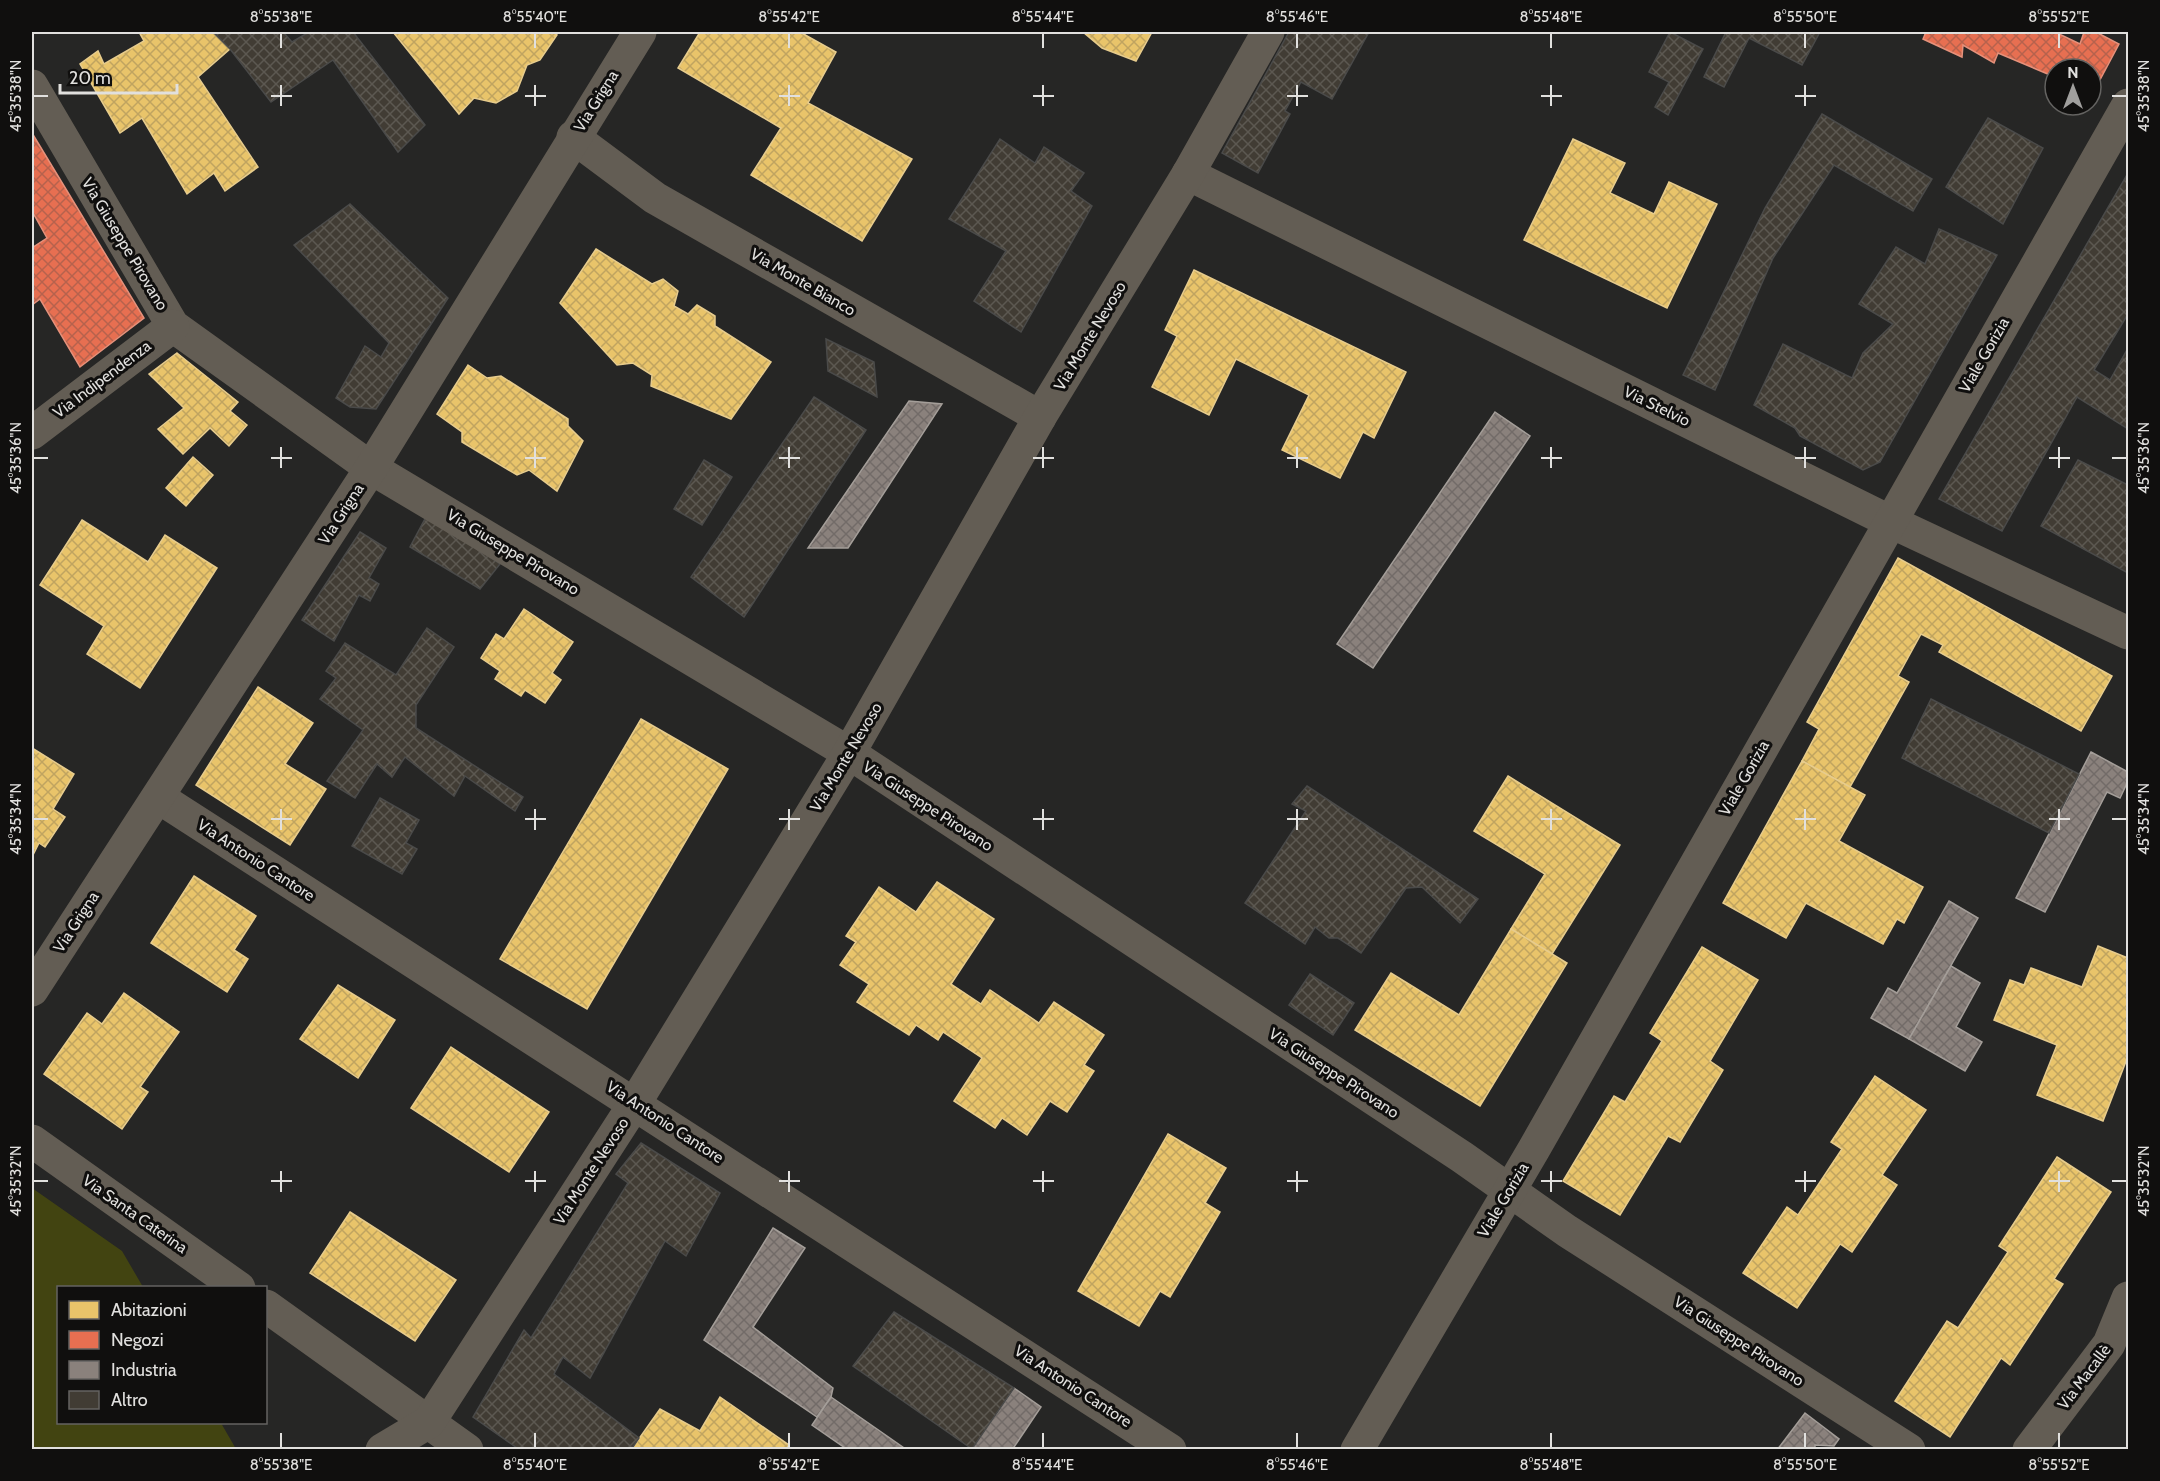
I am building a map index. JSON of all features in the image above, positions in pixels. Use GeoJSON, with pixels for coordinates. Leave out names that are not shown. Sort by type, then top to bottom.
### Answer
{"type":"FeatureCollection","features":[{"type":"Feature","properties":{"kind":"street","name":"Via Grigna"},"geometry":{"type":"LineString","coordinates":[[32,990],[371,468],[573,137],[640,32]]}},
{"type":"Feature","properties":{"kind":"street","name":"Via Monte Nevoso"},"geometry":{"type":"LineString","coordinates":[[382,1449],[429,1422],[635,1103],[849,753],[1040,417],[1188,174],[1268,32]]}},
{"type":"Feature","properties":{"kind":"street","name":"Via Giuseppe Pirovano"},"geometry":{"type":"LineString","coordinates":[[32,86],[172,326],[371,468],[849,753],[1452,1151],[1507,1190],[1909,1449]]}},
{"type":"Feature","properties":{"kind":"street","name":"Viale Gorizia"},"geometry":{"type":"LineString","coordinates":[[1357,1449],[1539,1139],[2128,105]]}},
{"type":"Feature","properties":{"kind":"street","name":"Via Monte Bianco"},"geometry":{"type":"LineString","coordinates":[[573,137],[655,198],[1040,417]]}},
{"type":"Feature","properties":{"kind":"street","name":"Via Stelvio"},"geometry":{"type":"LineString","coordinates":[[1188,174],[1889,521],[2128,633]]}},
{"type":"Feature","properties":{"kind":"street","name":"Via Indipendenza"},"geometry":{"type":"LineString","coordinates":[[32,433],[172,326]]}},
{"type":"Feature","properties":{"kind":"street","name":"Via Antonio Cantore"},"geometry":{"type":"LineString","coordinates":[[158,797],[1170,1449]]}},
{"type":"Feature","properties":{"kind":"street","name":"Via Santa Caterina"},"geometry":{"type":"LineString","coordinates":[[32,1141],[238,1286]]}},
{"type":"Feature","properties":{"kind":"street","name":"Via Macallè"},"geometry":{"type":"LineString","coordinates":[[2028,1449],[2119,1352],[2128,1298]]}},
{"type":"Feature","properties":{"kind":"street"},"geometry":{"type":"LineString","coordinates":[[267,1307],[467,1449]]}},
{"type":"Feature","properties":{"kind":"shaded area"},"geometry":{"type":"Polygon","coordinates":[[[32,1188],[122,1251],[142,1286],[57,1286],[57,1424],[222,1424],[236,1449],[32,1449],[32,1188]]]}},
{"type":"Feature","properties":{"kind":"building: Abitazioni"},"geometry":{"type":"Polygon","coordinates":[[[139,32],[213,32],[230,49],[198,77],[258,167],[225,191],[214,173],[187,194],[142,118],[120,133],[80,64],[98,51],[104,64],[144,41],[139,32]]]}},
{"type":"Feature","properties":{"kind":"building: Abitazioni"},"geometry":{"type":"Polygon","coordinates":[[[393,32],[553,32],[557,35],[540,60],[527,65],[517,91],[496,103],[474,98],[459,114],[393,32]]]}},
{"type":"Feature","properties":{"kind":"building: Abitazioni"},"geometry":{"type":"Polygon","coordinates":[[[700,32],[800,32],[836,52],[808,103],[912,159],[862,241],[751,175],[781,128],[678,68],[700,32]]]}},
{"type":"Feature","properties":{"kind":"building: Abitazioni"},"geometry":{"type":"Polygon","coordinates":[[[1083,32],[1152,32],[1136,61],[1102,48],[1083,32]]]}},
{"type":"Feature","properties":{"kind":"building: Abitazioni"},"geometry":{"type":"Polygon","coordinates":[[[1573,139],[1625,163],[1610,193],[1654,214],[1669,182],[1717,204],[1667,308],[1524,240],[1573,139]]]}},
{"type":"Feature","properties":{"kind":"building: Abitazioni"},"geometry":{"type":"Polygon","coordinates":[[[596,249],[652,284],[663,279],[678,291],[674,306],[688,314],[697,305],[715,316],[715,326],[771,362],[731,419],[651,386],[652,375],[633,363],[617,365],[560,303],[596,249]]]}},
{"type":"Feature","properties":{"kind":"building: Abitazioni"},"geometry":{"type":"Polygon","coordinates":[[[1194,270],[1406,372],[1374,438],[1363,432],[1340,478],[1282,450],[1309,395],[1236,359],[1209,415],[1152,387],[1177,336],[1165,330],[1194,270]]]}},
{"type":"Feature","properties":{"kind":"building: Abitazioni"},"geometry":{"type":"Polygon","coordinates":[[[177,353],[238,402],[230,411],[247,425],[229,446],[210,428],[183,454],[158,429],[184,408],[149,374],[177,353]]]}},
{"type":"Feature","properties":{"kind":"building: Abitazioni"},"geometry":{"type":"Polygon","coordinates":[[[468,365],[487,378],[501,376],[568,419],[568,426],[583,441],[557,491],[529,470],[517,475],[462,442],[462,432],[437,414],[468,365]]]}},
{"type":"Feature","properties":{"kind":"building: Abitazioni"},"geometry":{"type":"Polygon","coordinates":[[[193,457],[213,475],[186,506],[166,488],[193,457]]]}},
{"type":"Feature","properties":{"kind":"building: Abitazioni"},"geometry":{"type":"Polygon","coordinates":[[[82,520],[148,562],[165,535],[217,568],[140,688],[87,654],[104,626],[40,585],[82,520]]]}},
{"type":"Feature","properties":{"kind":"building: Abitazioni"},"geometry":{"type":"Polygon","coordinates":[[[1898,558],[2112,676],[2081,731],[1939,652],[1943,645],[1921,634],[1898,676],[1909,682],[1850,787],[1802,761],[1819,729],[1807,722],[1898,558]]]}},
{"type":"Feature","properties":{"kind":"building: Abitazioni"},"geometry":{"type":"Polygon","coordinates":[[[524,609],[573,642],[552,673],[561,680],[545,703],[525,690],[521,696],[495,679],[500,671],[481,658],[496,634],[504,639],[524,609]]]}},
{"type":"Feature","properties":{"kind":"building: Abitazioni"},"geometry":{"type":"Polygon","coordinates":[[[258,687],[313,723],[285,764],[326,789],[290,845],[196,785],[258,687]]]}},
{"type":"Feature","properties":{"kind":"building: Abitazioni"},"geometry":{"type":"Polygon","coordinates":[[[641,719],[728,769],[587,1009],[500,959],[641,719]]]}},
{"type":"Feature","properties":{"kind":"building: Abitazioni"},"geometry":{"type":"Polygon","coordinates":[[[32,748],[74,774],[53,809],[65,817],[45,847],[39,843],[32,857],[32,748]]]}},
{"type":"Feature","properties":{"kind":"building: Abitazioni"},"geometry":{"type":"Polygon","coordinates":[[[1802,761],[1865,795],[1839,841],[1923,887],[1904,923],[1897,919],[1883,944],[1806,903],[1786,938],[1723,903],[1802,761]]]}},
{"type":"Feature","properties":{"kind":"building: Abitazioni"},"geometry":{"type":"Polygon","coordinates":[[[1508,776],[1620,845],[1552,954],[1511,929],[1545,874],[1474,831],[1508,776]]]}},
{"type":"Feature","properties":{"kind":"building: Abitazioni"},"geometry":{"type":"Polygon","coordinates":[[[194,876],[256,916],[234,950],[248,959],[227,992],[151,943],[194,876]]]}},
{"type":"Feature","properties":{"kind":"building: Abitazioni"},"geometry":{"type":"Polygon","coordinates":[[[937,882],[994,919],[951,984],[981,1004],[990,990],[1039,1023],[1054,1002],[1104,1035],[1084,1065],[1094,1071],[1067,1112],[1050,1101],[1027,1135],[1002,1118],[995,1128],[954,1101],[982,1058],[943,1032],[938,1040],[916,1025],[909,1035],[857,1002],[869,984],[840,965],[856,942],[846,936],[879,887],[916,912],[937,882]]]}},
{"type":"Feature","properties":{"kind":"building: Abitazioni"},"geometry":{"type":"Polygon","coordinates":[[[1511,929],[1567,963],[1480,1106],[1355,1030],[1391,973],[1459,1015],[1511,929]]]}},
{"type":"Feature","properties":{"kind":"building: Abitazioni"},"geometry":{"type":"Polygon","coordinates":[[[2098,946],[2128,958],[2128,1056],[2103,1121],[2037,1095],[2057,1045],[1994,1020],[2010,980],[2024,985],[2031,968],[2082,987],[2098,946]]]}},
{"type":"Feature","properties":{"kind":"building: Abitazioni"},"geometry":{"type":"Polygon","coordinates":[[[1702,947],[1758,980],[1710,1061],[1723,1070],[1680,1142],[1668,1136],[1620,1215],[1563,1181],[1614,1096],[1625,1102],[1662,1041],[1650,1033],[1702,947]]]}},
{"type":"Feature","properties":{"kind":"building: Abitazioni"},"geometry":{"type":"Polygon","coordinates":[[[338,985],[395,1020],[358,1078],[300,1039],[338,985]]]}},
{"type":"Feature","properties":{"kind":"building: Abitazioni"},"geometry":{"type":"Polygon","coordinates":[[[124,993],[179,1032],[140,1087],[148,1092],[122,1129],[44,1074],[87,1013],[102,1024],[124,993]]]}},
{"type":"Feature","properties":{"kind":"building: Abitazioni"},"geometry":{"type":"Polygon","coordinates":[[[451,1047],[549,1112],[509,1172],[411,1108],[451,1047]]]}},
{"type":"Feature","properties":{"kind":"building: Abitazioni"},"geometry":{"type":"Polygon","coordinates":[[[1875,1076],[1926,1110],[1882,1175],[1897,1185],[1852,1252],[1840,1244],[1797,1308],[1743,1273],[1787,1207],[1798,1215],[1842,1149],[1831,1142],[1875,1076]]]}},
{"type":"Feature","properties":{"kind":"building: Abitazioni"},"geometry":{"type":"Polygon","coordinates":[[[1168,1134],[1226,1168],[1205,1203],[1220,1212],[1170,1297],[1160,1291],[1139,1326],[1078,1291],[1168,1134]]]}},
{"type":"Feature","properties":{"kind":"building: Abitazioni"},"geometry":{"type":"Polygon","coordinates":[[[2057,1157],[2111,1192],[2054,1279],[2063,1284],[2010,1365],[2001,1358],[1950,1437],[1895,1401],[1947,1321],[1958,1328],[2008,1252],[1999,1246],[2057,1157]]]}},
{"type":"Feature","properties":{"kind":"building: Abitazioni"},"geometry":{"type":"Polygon","coordinates":[[[350,1212],[456,1280],[415,1341],[310,1273],[350,1212]]]}},
{"type":"Feature","properties":{"kind":"building: Abitazioni"},"geometry":{"type":"Polygon","coordinates":[[[720,1397],[789,1445],[786,1450],[631,1450],[660,1409],[700,1431],[720,1397]]]}},
{"type":"Feature","properties":{"kind":"building: Negozi"},"geometry":{"type":"Polygon","coordinates":[[[1926,32],[2055,32],[2080,44],[2084,32],[2096,32],[2119,44],[2103,74],[2103,57],[2043,57],[2043,72],[1998,53],[1994,63],[1963,45],[1962,57],[1923,39],[1926,32]]]}},
{"type":"Feature","properties":{"kind":"building: Negozi"},"geometry":{"type":"Polygon","coordinates":[[[32,133],[144,318],[80,367],[40,299],[32,305],[32,248],[47,238],[32,211],[32,133]]]}},
{"type":"Feature","properties":{"kind":"building: Industria"},"geometry":{"type":"Polygon","coordinates":[[[909,401],[942,404],[848,548],[808,548],[909,401]]]}},
{"type":"Feature","properties":{"kind":"building: Industria"},"geometry":{"type":"Polygon","coordinates":[[[1495,412],[1530,436],[1373,668],[1337,644],[1495,412]]]}},
{"type":"Feature","properties":{"kind":"building: Industria"},"geometry":{"type":"Polygon","coordinates":[[[2091,752],[2128,772],[2128,781],[2120,798],[2107,792],[2045,912],[2016,898],[2091,752]]]}},
{"type":"Feature","properties":{"kind":"building: Industria"},"geometry":{"type":"Polygon","coordinates":[[[1949,901],[1978,918],[1909,1039],[1871,1018],[1888,988],[1897,993],[1949,901]]]}},
{"type":"Feature","properties":{"kind":"building: Industria"},"geometry":{"type":"Polygon","coordinates":[[[1951,966],[1980,983],[1956,1027],[1982,1042],[1965,1071],[1909,1039],[1951,966]]]}},
{"type":"Feature","properties":{"kind":"building: Industria"},"geometry":{"type":"Polygon","coordinates":[[[773,1228],[805,1248],[753,1327],[833,1388],[831,1397],[817,1417],[704,1340],[773,1228]]]}},
{"type":"Feature","properties":{"kind":"building: Industria"},"geometry":{"type":"Polygon","coordinates":[[[1014,1388],[1041,1407],[1012,1450],[971,1450],[1014,1388]]]}},
{"type":"Feature","properties":{"kind":"building: Industria"},"geometry":{"type":"Polygon","coordinates":[[[831,1397],[907,1450],[848,1450],[812,1425],[831,1397]]]}},
{"type":"Feature","properties":{"kind":"building: Industria"},"geometry":{"type":"Polygon","coordinates":[[[1805,1413],[1839,1439],[1834,1446],[1815,1445],[1815,1450],[1777,1450],[1805,1413]]]}},
{"type":"Feature","properties":{"kind":"building: Altro"},"geometry":{"type":"Polygon","coordinates":[[[213,32],[283,32],[292,42],[309,32],[353,32],[425,125],[398,152],[333,60],[271,102],[230,49],[213,32]]]}},
{"type":"Feature","properties":{"kind":"building: Altro"},"geometry":{"type":"Polygon","coordinates":[[[1289,32],[1369,32],[1332,99],[1301,82],[1285,111],[1290,114],[1258,173],[1222,153],[1289,32]]]}},
{"type":"Feature","properties":{"kind":"building: Altro"},"geometry":{"type":"Polygon","coordinates":[[[1670,32],[1703,49],[1668,115],[1655,107],[1669,82],[1649,72],[1670,32]]]}},
{"type":"Feature","properties":{"kind":"building: Altro"},"geometry":{"type":"Polygon","coordinates":[[[1726,32],[1820,32],[1802,65],[1749,38],[1724,87],[1704,77],[1726,32]]]}},
{"type":"Feature","properties":{"kind":"building: Altro"},"geometry":{"type":"Polygon","coordinates":[[[1822,114],[1932,179],[1913,211],[1834,165],[1773,258],[1715,390],[1683,375],[1765,208],[1822,114]]]}},
{"type":"Feature","properties":{"kind":"building: Altro"},"geometry":{"type":"Polygon","coordinates":[[[1988,118],[2043,148],[2003,224],[1946,187],[1988,118]]]}},
{"type":"Feature","properties":{"kind":"building: Altro"},"geometry":{"type":"Polygon","coordinates":[[[1000,139],[1035,163],[1044,147],[1084,173],[1071,191],[1092,206],[1021,332],[974,301],[1006,251],[949,219],[1000,139]]]}},
{"type":"Feature","properties":{"kind":"building: Altro"},"geometry":{"type":"Polygon","coordinates":[[[2128,173],[2128,314],[2094,370],[2110,380],[2128,348],[2128,429],[2077,397],[2002,531],[1939,499],[2128,173]]]}},
{"type":"Feature","properties":{"kind":"building: Altro"},"geometry":{"type":"Polygon","coordinates":[[[350,204],[448,298],[376,409],[350,407],[336,398],[365,346],[381,357],[389,343],[294,245],[350,204]]]}},
{"type":"Feature","properties":{"kind":"building: Altro"},"geometry":{"type":"Polygon","coordinates":[[[1939,229],[1997,255],[1880,462],[1863,470],[1800,436],[1795,428],[1754,405],[1783,344],[1852,378],[1863,353],[1893,324],[1859,304],[1896,247],[1925,264],[1939,229]]]}},
{"type":"Feature","properties":{"kind":"building: Altro"},"geometry":{"type":"Polygon","coordinates":[[[826,339],[874,362],[877,397],[828,371],[826,339]]]}},
{"type":"Feature","properties":{"kind":"building: Altro"},"geometry":{"type":"Polygon","coordinates":[[[814,397],[866,430],[744,617],[691,577],[814,397]]]}},
{"type":"Feature","properties":{"kind":"building: Altro"},"geometry":{"type":"Polygon","coordinates":[[[704,460],[732,477],[702,525],[674,509],[704,460]]]}},
{"type":"Feature","properties":{"kind":"building: Altro"},"geometry":{"type":"Polygon","coordinates":[[[2078,460],[2128,485],[2128,573],[2041,526],[2078,460]]]}},
{"type":"Feature","properties":{"kind":"building: Altro"},"geometry":{"type":"Polygon","coordinates":[[[427,515],[500,564],[480,589],[410,547],[427,515]]]}},
{"type":"Feature","properties":{"kind":"building: Altro"},"geometry":{"type":"Polygon","coordinates":[[[360,532],[386,548],[369,578],[379,584],[370,601],[359,595],[334,641],[302,620],[360,532]]]}},
{"type":"Feature","properties":{"kind":"building: Altro"},"geometry":{"type":"Polygon","coordinates":[[[427,628],[454,647],[416,705],[416,728],[523,797],[515,811],[465,776],[454,796],[405,757],[392,777],[377,764],[355,798],[327,781],[363,730],[320,699],[336,678],[326,671],[345,643],[396,675],[427,628]]]}},
{"type":"Feature","properties":{"kind":"building: Altro"},"geometry":{"type":"Polygon","coordinates":[[[1931,699],[2079,774],[2049,833],[1902,758],[1931,699]]]}},
{"type":"Feature","properties":{"kind":"building: Altro"},"geometry":{"type":"Polygon","coordinates":[[[1307,786],[1478,899],[1460,923],[1422,887],[1406,888],[1361,953],[1338,938],[1329,938],[1315,927],[1305,944],[1245,903],[1306,811],[1292,804],[1307,786]]]}},
{"type":"Feature","properties":{"kind":"building: Altro"},"geometry":{"type":"Polygon","coordinates":[[[380,798],[419,820],[406,843],[417,849],[402,874],[352,846],[380,798]]]}},
{"type":"Feature","properties":{"kind":"building: Altro"},"geometry":{"type":"Polygon","coordinates":[[[1310,974],[1354,1003],[1333,1035],[1289,1005],[1310,974]]]}},
{"type":"Feature","properties":{"kind":"building: Altro"},"geometry":{"type":"Polygon","coordinates":[[[641,1143],[720,1193],[686,1256],[665,1241],[590,1378],[563,1357],[554,1374],[639,1438],[631,1450],[520,1450],[473,1417],[524,1330],[531,1338],[628,1183],[616,1174],[641,1143]]]}},
{"type":"Feature","properties":{"kind":"building: Altro"},"geometry":{"type":"Polygon","coordinates":[[[894,1312],[1014,1388],[972,1449],[853,1366],[894,1312]]]}}]}
